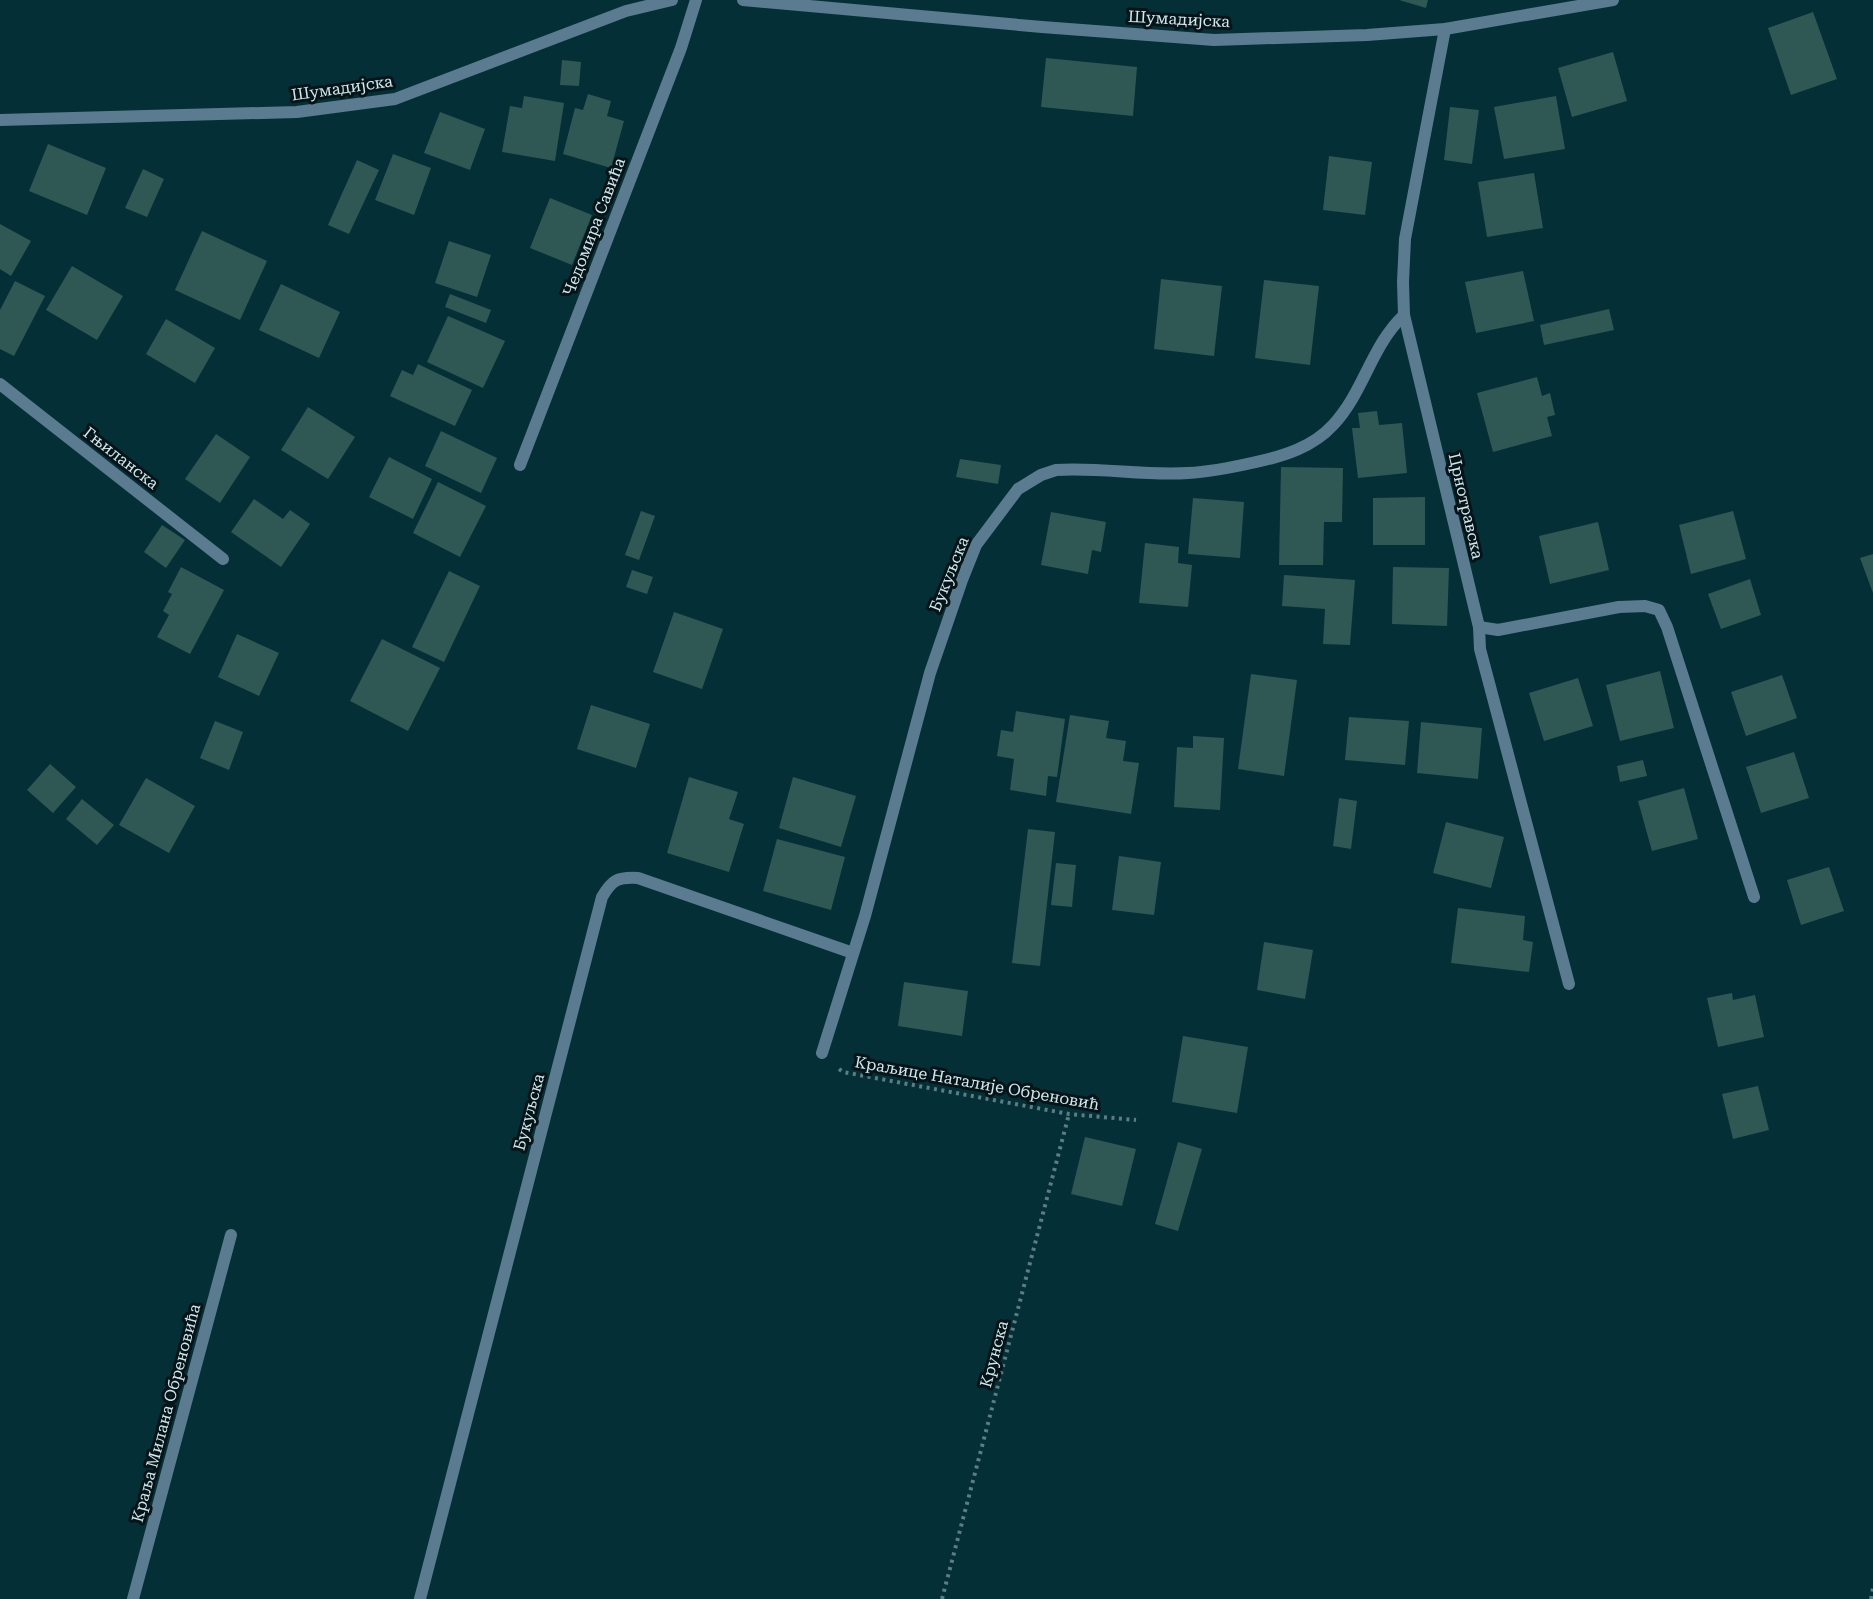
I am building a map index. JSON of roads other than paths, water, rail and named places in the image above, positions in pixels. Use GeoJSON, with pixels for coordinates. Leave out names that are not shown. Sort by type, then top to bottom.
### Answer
{"type":"FeatureCollection","features":[{"type":"Feature","properties":{"kind":"street","name":"Шумадијска"},"geometry":{"type":"LineString","coordinates":[[0,120],[297,112],[395,99],[626,11],[672,0]]}},
{"type":"Feature","properties":{"kind":"street","name":"Чедомира Савића"},"geometry":{"type":"LineString","coordinates":[[520,465],[681,48],[696,0]]}},
{"type":"Feature","properties":{"kind":"street","name":"Шумадијска"},"geometry":{"type":"LineString","coordinates":[[743,0],[1214,40],[1367,35],[1445,29],[1613,0]]}},
{"type":"Feature","properties":{"kind":"street"},"geometry":{"type":"LineString","coordinates":[[1530,0],[1539,12]]}},
{"type":"Feature","properties":{"kind":"street","name":"Црнотравска"},"geometry":{"type":"LineString","coordinates":[[1445,29],[1405,239],[1404,315],[1479,627],[1480,650],[1569,984]]}},
{"type":"Feature","properties":{"kind":"street","name":"Букуљска"},"geometry":{"type":"LineString","coordinates":[[822,1053],[876,876],[930,673],[962,580],[976,545],[1018,489],[1041,475],[1056,470],[1189,473],[1236,467],[1295,452],[1332,426],[1357,392],[1390,327],[1404,315]]}},
{"type":"Feature","properties":{"kind":"street","name":"Гњиланска"},"geometry":{"type":"LineString","coordinates":[[0,384],[223,559]]}},
{"type":"Feature","properties":{"kind":"street"},"geometry":{"type":"LineString","coordinates":[[1479,627],[1497,630],[1619,607],[1645,606],[1659,610],[1667,627],[1754,897]]}},
{"type":"Feature","properties":{"kind":"street","name":"Букуљска"},"geometry":{"type":"LineString","coordinates":[[420,1599],[602,897],[610,883],[624,877],[638,878],[853,952]]}},
{"type":"Feature","properties":{"kind":"street","name":"Краља Милана Обреновића"},"geometry":{"type":"LineString","coordinates":[[133,1599],[231,1235]]}}]}
